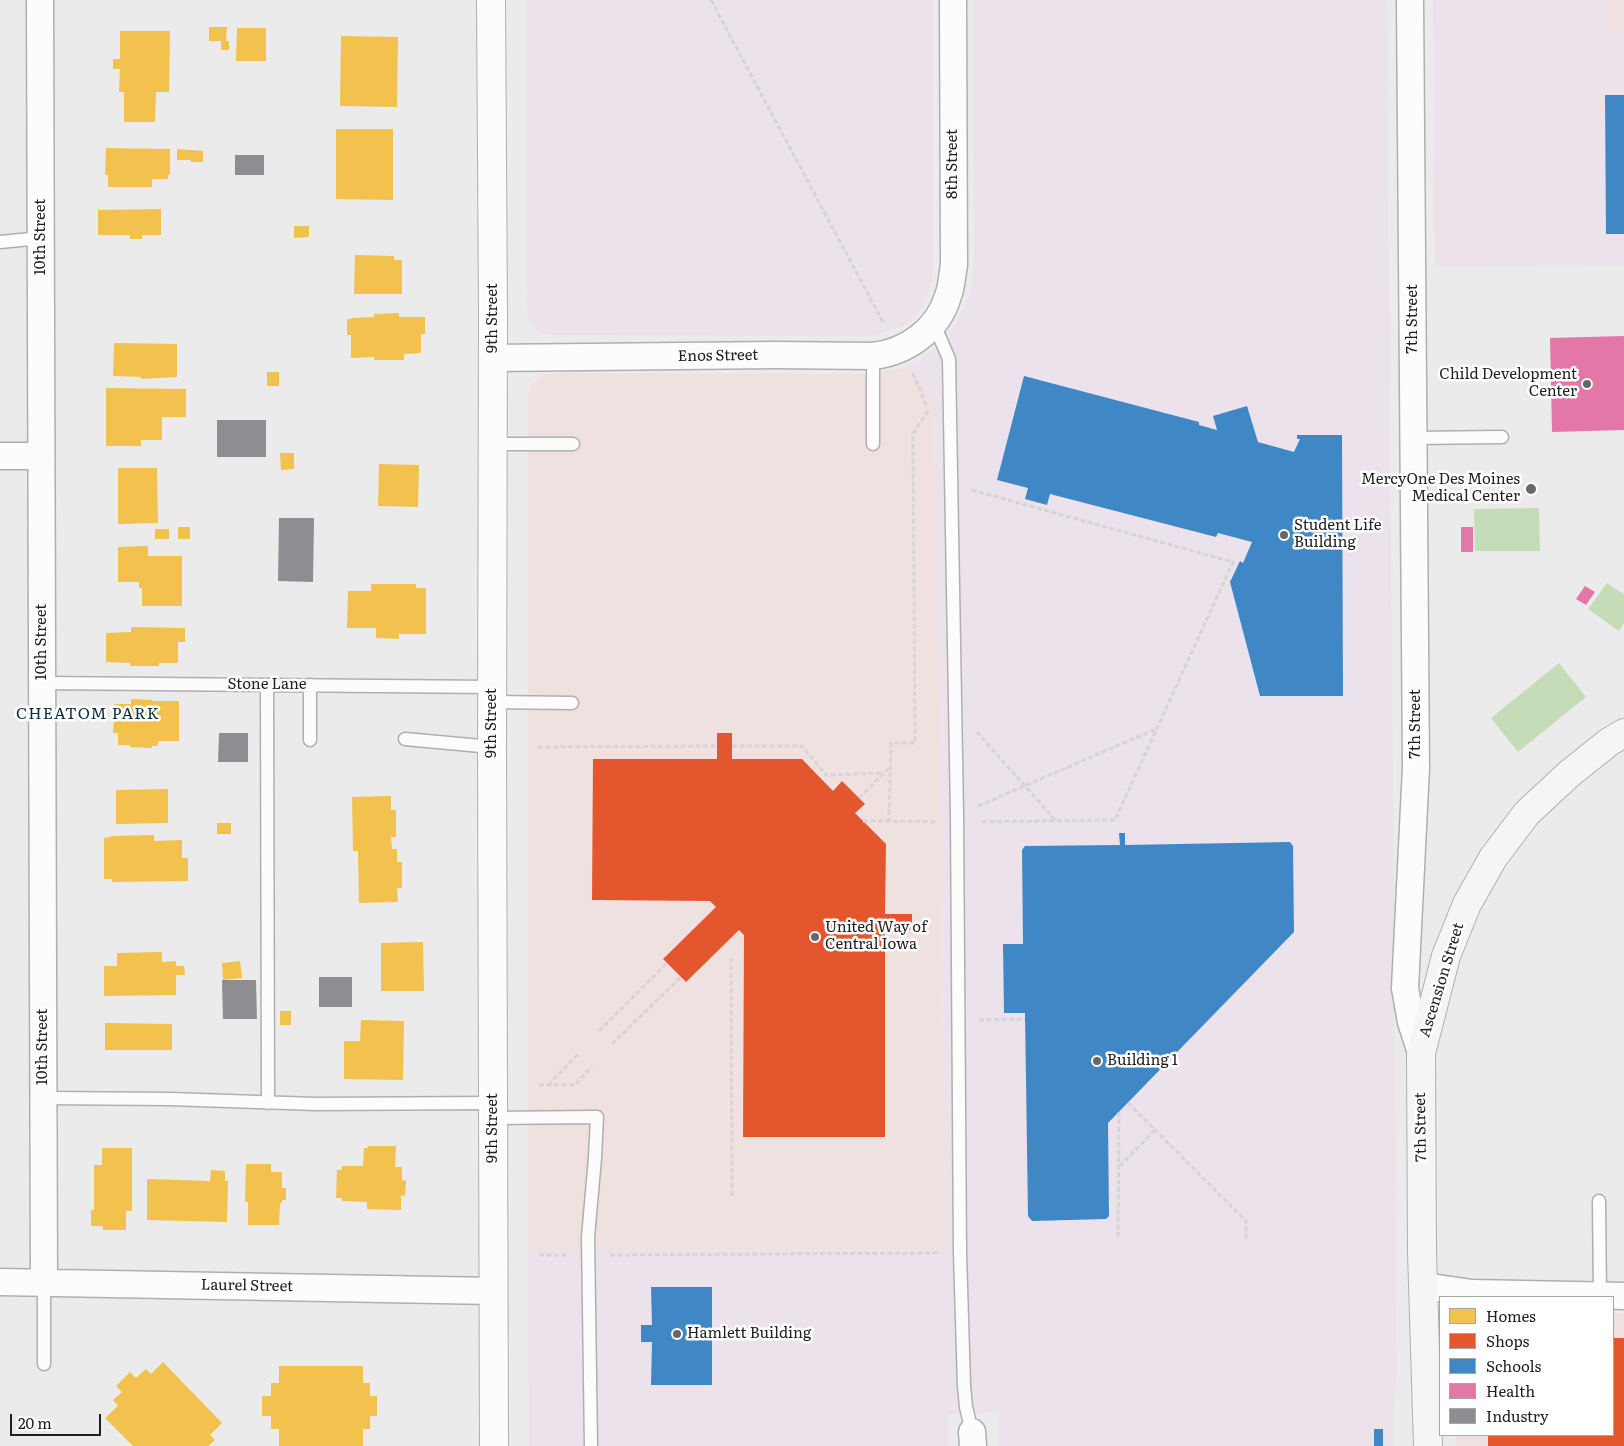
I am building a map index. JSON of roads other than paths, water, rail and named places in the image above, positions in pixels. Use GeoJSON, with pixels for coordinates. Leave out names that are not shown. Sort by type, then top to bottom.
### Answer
{"type":"FeatureCollection","features":[{"type":"Feature","properties":{"kind":"main road","name":"Ascension Street"},"geometry":{"type":"LineString","coordinates":[[1420,1053],[1446,956],[1466,906],[1493,858],[1527,813],[1569,774],[1609,742],[1624,733]]}},
{"type":"Feature","properties":{"kind":"main road","name":"7th Street"},"geometry":{"type":"LineString","coordinates":[[1420,1053],[1428,1446]]}},
{"type":"Feature","properties":{"kind":"street","name":"10th Street"},"geometry":{"type":"LineString","coordinates":[[40,0],[44,1283]]}},
{"type":"Feature","properties":{"kind":"street","name":"9th Street"},"geometry":{"type":"LineString","coordinates":[[491,0],[494,1446]]}},
{"type":"Feature","properties":{"kind":"street","name":"8th Street"},"geometry":{"type":"LineString","coordinates":[[934,324],[948,297],[954,265],[953,0]]}},
{"type":"Feature","properties":{"kind":"street","name":"7th Street"},"geometry":{"type":"LineString","coordinates":[[1410,0],[1416,767],[1405,988],[1420,1053]]}},
{"type":"Feature","properties":{"kind":"street","name":"Enos Street"},"geometry":{"type":"LineString","coordinates":[[493,358],[775,355],[873,356],[886,354],[911,344],[934,324]]}},
{"type":"Feature","properties":{"kind":"street"},"geometry":{"type":"LineString","coordinates":[[0,456],[41,456]]}},
{"type":"Feature","properties":{"kind":"street","name":"Laurel Street"},"geometry":{"type":"LineString","coordinates":[[0,1282],[493,1291]]}},
{"type":"Feature","properties":{"kind":"street"},"geometry":{"type":"LineString","coordinates":[[1424,1286],[1472,1293],[1612,1296]]}},
{"type":"Feature","properties":{"kind":"lane"},"geometry":{"type":"LineString","coordinates":[[0,242],[41,238]]}},
{"type":"Feature","properties":{"kind":"lane"},"geometry":{"type":"LineString","coordinates":[[934,324],[949,359],[957,819],[960,1253],[964,1386],[966,1407],[973,1439]]}},
{"type":"Feature","properties":{"kind":"lane"},"geometry":{"type":"LineString","coordinates":[[873,356],[873,444]]}},
{"type":"Feature","properties":{"kind":"lane"},"geometry":{"type":"LineString","coordinates":[[1414,438],[1502,437]]}},
{"type":"Feature","properties":{"kind":"lane"},"geometry":{"type":"LineString","coordinates":[[493,444],[572,444]]}},
{"type":"Feature","properties":{"kind":"lane","name":"Stone Lane"},"geometry":{"type":"LineString","coordinates":[[42,683],[310,685],[492,695],[572,703]]}},
{"type":"Feature","properties":{"kind":"lane"},"geometry":{"type":"LineString","coordinates":[[267,685],[268,1103]]}},
{"type":"Feature","properties":{"kind":"lane"},"geometry":{"type":"LineString","coordinates":[[310,685],[310,740]]}},
{"type":"Feature","properties":{"kind":"lane"},"geometry":{"type":"LineString","coordinates":[[405,739],[492,747]]}},
{"type":"Feature","properties":{"kind":"lane"},"geometry":{"type":"LineString","coordinates":[[43,1098],[170,1099],[493,1111],[597,1117],[588,1237],[591,1446]]}},
{"type":"Feature","properties":{"kind":"lane"},"geometry":{"type":"LineString","coordinates":[[1599,1202],[1612,1296]]}},
{"type":"Feature","properties":{"kind":"lane"},"geometry":{"type":"LineString","coordinates":[[44,1283],[44,1364]]}},
{"type":"Feature","properties":{"kind":"place","name":"Child Development Center"},"geometry":{"type":"Point","coordinates":[1587,384]}},
{"type":"Feature","properties":{"kind":"place","name":"MercyOne Des Moines Medical Center"},"geometry":{"type":"Point","coordinates":[1531,489]}},
{"type":"Feature","properties":{"kind":"place","name":"Student Life Building"},"geometry":{"type":"Point","coordinates":[1284,535]}},
{"type":"Feature","properties":{"kind":"place","name":"United Way of Central Iowa"},"geometry":{"type":"Point","coordinates":[815,937]}},
{"type":"Feature","properties":{"kind":"place","name":"Building 1"},"geometry":{"type":"Point","coordinates":[1097,1061]}},
{"type":"Feature","properties":{"kind":"place","name":"Hamlett Building"},"geometry":{"type":"Point","coordinates":[677,1334]}},
{"type":"Feature","properties":{"kind":"district","name":"CHEATOM PARK"},"geometry":{"type":"Point","coordinates":[88,714]}}]}
